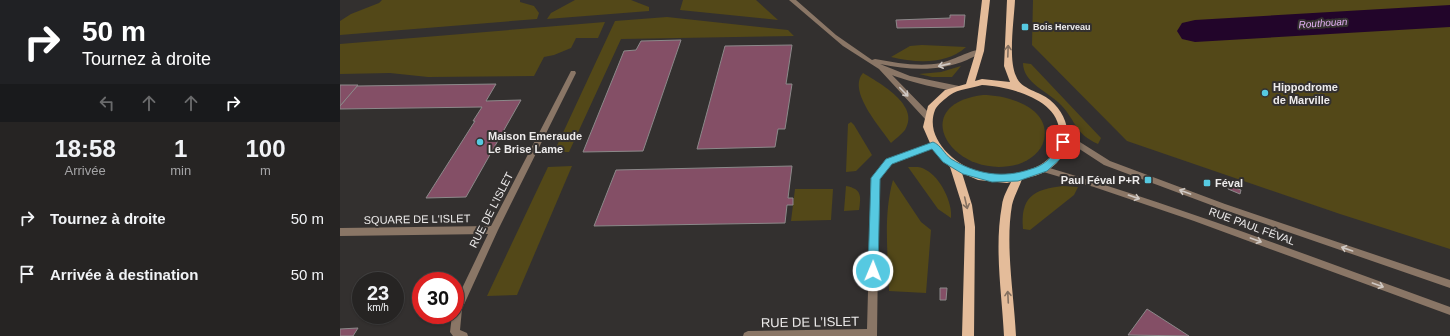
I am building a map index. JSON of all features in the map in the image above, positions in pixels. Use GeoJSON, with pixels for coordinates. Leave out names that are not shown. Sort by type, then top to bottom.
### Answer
{"type":"FeatureCollection","features":[{"type":"Feature","properties":{"kind":"main road"},"geometry":{"type":"LineString","coordinates":[[970,84],[980,51],[986,0]]}},
{"type":"Feature","properties":{"kind":"main road"},"geometry":{"type":"LineString","coordinates":[[1011,0],[1008,66],[1012,79],[1019,87]]}},
{"type":"Feature","properties":{"kind":"main road"},"geometry":{"type":"LineString","coordinates":[[994,82],[1019,87],[1037,95],[1051,106],[1061,120],[1064,135],[1061,150],[1043,169],[1018,178],[992,178],[979,176],[955,166],[946,160],[933,145],[927,130],[928,117],[936,102],[956,88],[970,84],[994,82]]}},
{"type":"Feature","properties":{"kind":"main road"},"geometry":{"type":"LineString","coordinates":[[955,166],[967,205],[970,227],[968,336]]}},
{"type":"Feature","properties":{"kind":"main road"},"geometry":{"type":"LineString","coordinates":[[1010,336],[1005,238],[1007,206],[1018,178]]}},
{"type":"Feature","properties":{"kind":"street"},"geometry":{"type":"LineString","coordinates":[[792,0],[840,41],[880,67],[921,81],[956,88]]}},
{"type":"Feature","properties":{"kind":"street"},"geometry":{"type":"LineString","coordinates":[[868,60],[906,67],[932,68],[952,63],[980,51]]}},
{"type":"Feature","properties":{"kind":"street"},"geometry":{"type":"LineString","coordinates":[[880,67],[928,117]]}},
{"type":"Feature","properties":{"kind":"street","name":"RUE DE L’ISLET"},"geometry":{"type":"LineString","coordinates":[[463,336],[455,332],[457,309],[494,230],[573,73]]}},
{"type":"Feature","properties":{"kind":"street","name":"RUE PAUL FÉVAL"},"geometry":{"type":"LineString","coordinates":[[1064,135],[1108,163],[1222,206],[1450,284]]}},
{"type":"Feature","properties":{"kind":"street"},"geometry":{"type":"LineString","coordinates":[[872,335],[875,178],[889,162],[933,145]]}},
{"type":"Feature","properties":{"kind":"street","name":"RUE PAUL FÉVAL"},"geometry":{"type":"LineString","coordinates":[[1043,169],[1098,184],[1450,311]]}},
{"type":"Feature","properties":{"kind":"street","name":"SQUARE DE L'ISLET"},"geometry":{"type":"LineString","coordinates":[[340,232],[494,230]]}},
{"type":"Feature","properties":{"kind":"street","name":"RUE DE L’ISLET"},"geometry":{"type":"LineString","coordinates":[[748,336],[872,335]]}},
{"type":"Feature","properties":{"kind":"shaded area"},"geometry":{"type":"Polygon","coordinates":[[[382,0],[520,0],[520,2],[534,6],[539,13],[537,19],[340,35],[340,21],[351,14],[379,3],[382,0]]]}},
{"type":"Feature","properties":{"kind":"shaded area"},"geometry":{"type":"Polygon","coordinates":[[[575,0],[631,0],[649,7],[649,11],[547,19],[551,13],[575,0]]]}},
{"type":"Feature","properties":{"kind":"shaded area"},"geometry":{"type":"Polygon","coordinates":[[[683,0],[756,0],[778,20],[680,10],[683,0]]]}},
{"type":"Feature","properties":{"kind":"shaded area","name":"Hippodrome de Marville"},"geometry":{"type":"Polygon","coordinates":[[[1033,0],[1450,0],[1450,249],[1340,214],[1127,141],[1032,45],[1033,0]]]}},
{"type":"Feature","properties":{"kind":"shaded area"},"geometry":{"type":"Polygon","coordinates":[[[667,17],[788,30],[794,36],[621,39],[569,152],[554,152],[615,21],[667,17]]]}},
{"type":"Feature","properties":{"kind":"shaded area"},"geometry":{"type":"Polygon","coordinates":[[[605,22],[598,38],[576,38],[571,48],[554,55],[544,57],[534,76],[428,77],[390,73],[340,74],[340,44],[605,22]]]}},
{"type":"Feature","properties":{"kind":"shaded area"},"geometry":{"type":"Polygon","coordinates":[[[922,45],[966,47],[958,53],[940,60],[920,61],[891,57],[910,46],[922,45]]]}},
{"type":"Feature","properties":{"kind":"shaded area"},"geometry":{"type":"Polygon","coordinates":[[[1023,63],[1031,64],[1101,138],[1098,144],[1084,136],[1061,105],[1032,82],[1024,70],[1023,63]]]}},
{"type":"Feature","properties":{"kind":"shaded area"},"geometry":{"type":"Polygon","coordinates":[[[961,66],[952,77],[932,77],[919,74],[941,72],[961,66]]]}},
{"type":"Feature","properties":{"kind":"shaded area"},"geometry":{"type":"Polygon","coordinates":[[[863,73],[896,96],[903,104],[907,112],[908,121],[905,130],[891,143],[867,109],[862,99],[859,89],[859,81],[863,73]]]}},
{"type":"Feature","properties":{"kind":"shaded area"},"geometry":{"type":"Polygon","coordinates":[[[983,95],[1004,97],[1025,105],[1034,111],[1041,119],[1044,129],[1044,140],[1043,144],[1034,155],[1019,164],[996,167],[975,163],[958,153],[947,140],[943,126],[946,113],[959,102],[983,95]]]}},
{"type":"Feature","properties":{"kind":"shaded area"},"geometry":{"type":"Polygon","coordinates":[[[851,122],[872,155],[856,171],[846,172],[848,124],[851,122]]]}},
{"type":"Feature","properties":{"kind":"shaded area"},"geometry":{"type":"Polygon","coordinates":[[[572,166],[517,295],[487,296],[548,167],[572,166]]]}},
{"type":"Feature","properties":{"kind":"shaded area"},"geometry":{"type":"Polygon","coordinates":[[[908,167],[922,168],[936,178],[941,184],[948,198],[951,218],[938,209],[908,167]]]}},
{"type":"Feature","properties":{"kind":"shaded area"},"geometry":{"type":"Polygon","coordinates":[[[893,180],[921,222],[931,230],[926,293],[889,291],[887,221],[893,180]]]}},
{"type":"Feature","properties":{"kind":"shaded area"},"geometry":{"type":"Polygon","coordinates":[[[846,186],[858,191],[860,197],[859,210],[844,211],[846,186]]]}},
{"type":"Feature","properties":{"kind":"shaded area"},"geometry":{"type":"Polygon","coordinates":[[[1063,186],[1078,187],[1074,195],[1030,230],[1023,229],[1024,210],[1026,203],[1031,197],[1044,190],[1063,186]]]}},
{"type":"Feature","properties":{"kind":"shaded area"},"geometry":{"type":"Polygon","coordinates":[[[795,189],[833,189],[831,220],[791,221],[795,189]]]}},
{"type":"Feature","properties":{"kind":"building"},"geometry":{"type":"Polygon","coordinates":[[[950,15],[965,15],[964,27],[897,28],[896,20],[950,18],[950,15]]]}},
{"type":"Feature","properties":{"kind":"building"},"geometry":{"type":"Polygon","coordinates":[[[681,40],[643,151],[583,152],[624,51],[636,50],[641,41],[681,40]]]}},
{"type":"Feature","properties":{"kind":"building"},"geometry":{"type":"Polygon","coordinates":[[[792,45],[786,84],[792,84],[785,129],[778,129],[775,147],[697,149],[725,46],[792,45]]]}},
{"type":"Feature","properties":{"kind":"building","name":"Maison Emeraude Le Brise Lame"},"geometry":{"type":"Polygon","coordinates":[[[496,84],[486,101],[521,100],[466,197],[426,198],[475,121],[473,121],[482,107],[340,109],[340,106],[357,86],[496,84]]]}},
{"type":"Feature","properties":{"kind":"building"},"geometry":{"type":"Polygon","coordinates":[[[340,85],[358,85],[340,106],[340,85]]]}},
{"type":"Feature","properties":{"kind":"building"},"geometry":{"type":"Polygon","coordinates":[[[792,166],[788,198],[793,198],[793,205],[787,205],[785,223],[594,226],[616,170],[792,166]]]}},
{"type":"Feature","properties":{"kind":"building"},"geometry":{"type":"Polygon","coordinates":[[[1229,185],[1241,190],[1240,194],[1228,189],[1229,185]]]}},
{"type":"Feature","properties":{"kind":"building"},"geometry":{"type":"Polygon","coordinates":[[[940,288],[947,288],[946,300],[940,300],[940,288]]]}},
{"type":"Feature","properties":{"kind":"building"},"geometry":{"type":"Polygon","coordinates":[[[1147,309],[1189,336],[1128,335],[1147,309]]]}},
{"type":"Feature","properties":{"kind":"building"},"geometry":{"type":"Polygon","coordinates":[[[358,328],[353,336],[340,336],[340,329],[358,328]]]}},
{"type":"Feature","properties":{"kind":"waterway","name":"Routhouan"},"geometry":{"type":"LineString","coordinates":[[1195,31],[1450,16]]}},
{"type":"Feature","properties":{"kind":"place","name":"Bois Herveau"},"geometry":{"type":"Point","coordinates":[1025,27]}},
{"type":"Feature","properties":{"kind":"place","name":"Hippodrome de Marville"},"geometry":{"type":"Point","coordinates":[1265,93]}},
{"type":"Feature","properties":{"kind":"place","name":"Maison Emeraude Le Brise Lame"},"geometry":{"type":"Point","coordinates":[480,142]}},
{"type":"Feature","properties":{"kind":"place","name":"Paul Féval P+R"},"geometry":{"type":"Point","coordinates":[1148,180]}},
{"type":"Feature","properties":{"kind":"place","name":"Féval"},"geometry":{"type":"Point","coordinates":[1207,183]}},
{"type":"Feature","properties":{"kind":"route"},"geometry":{"type":"LineString","coordinates":[[873,271],[875,178],[889,162],[933,145],[946,160],[966,171],[979,176],[992,178],[1018,178],[1043,169],[1056,157],[1061,150],[1063,142]]}}]}
